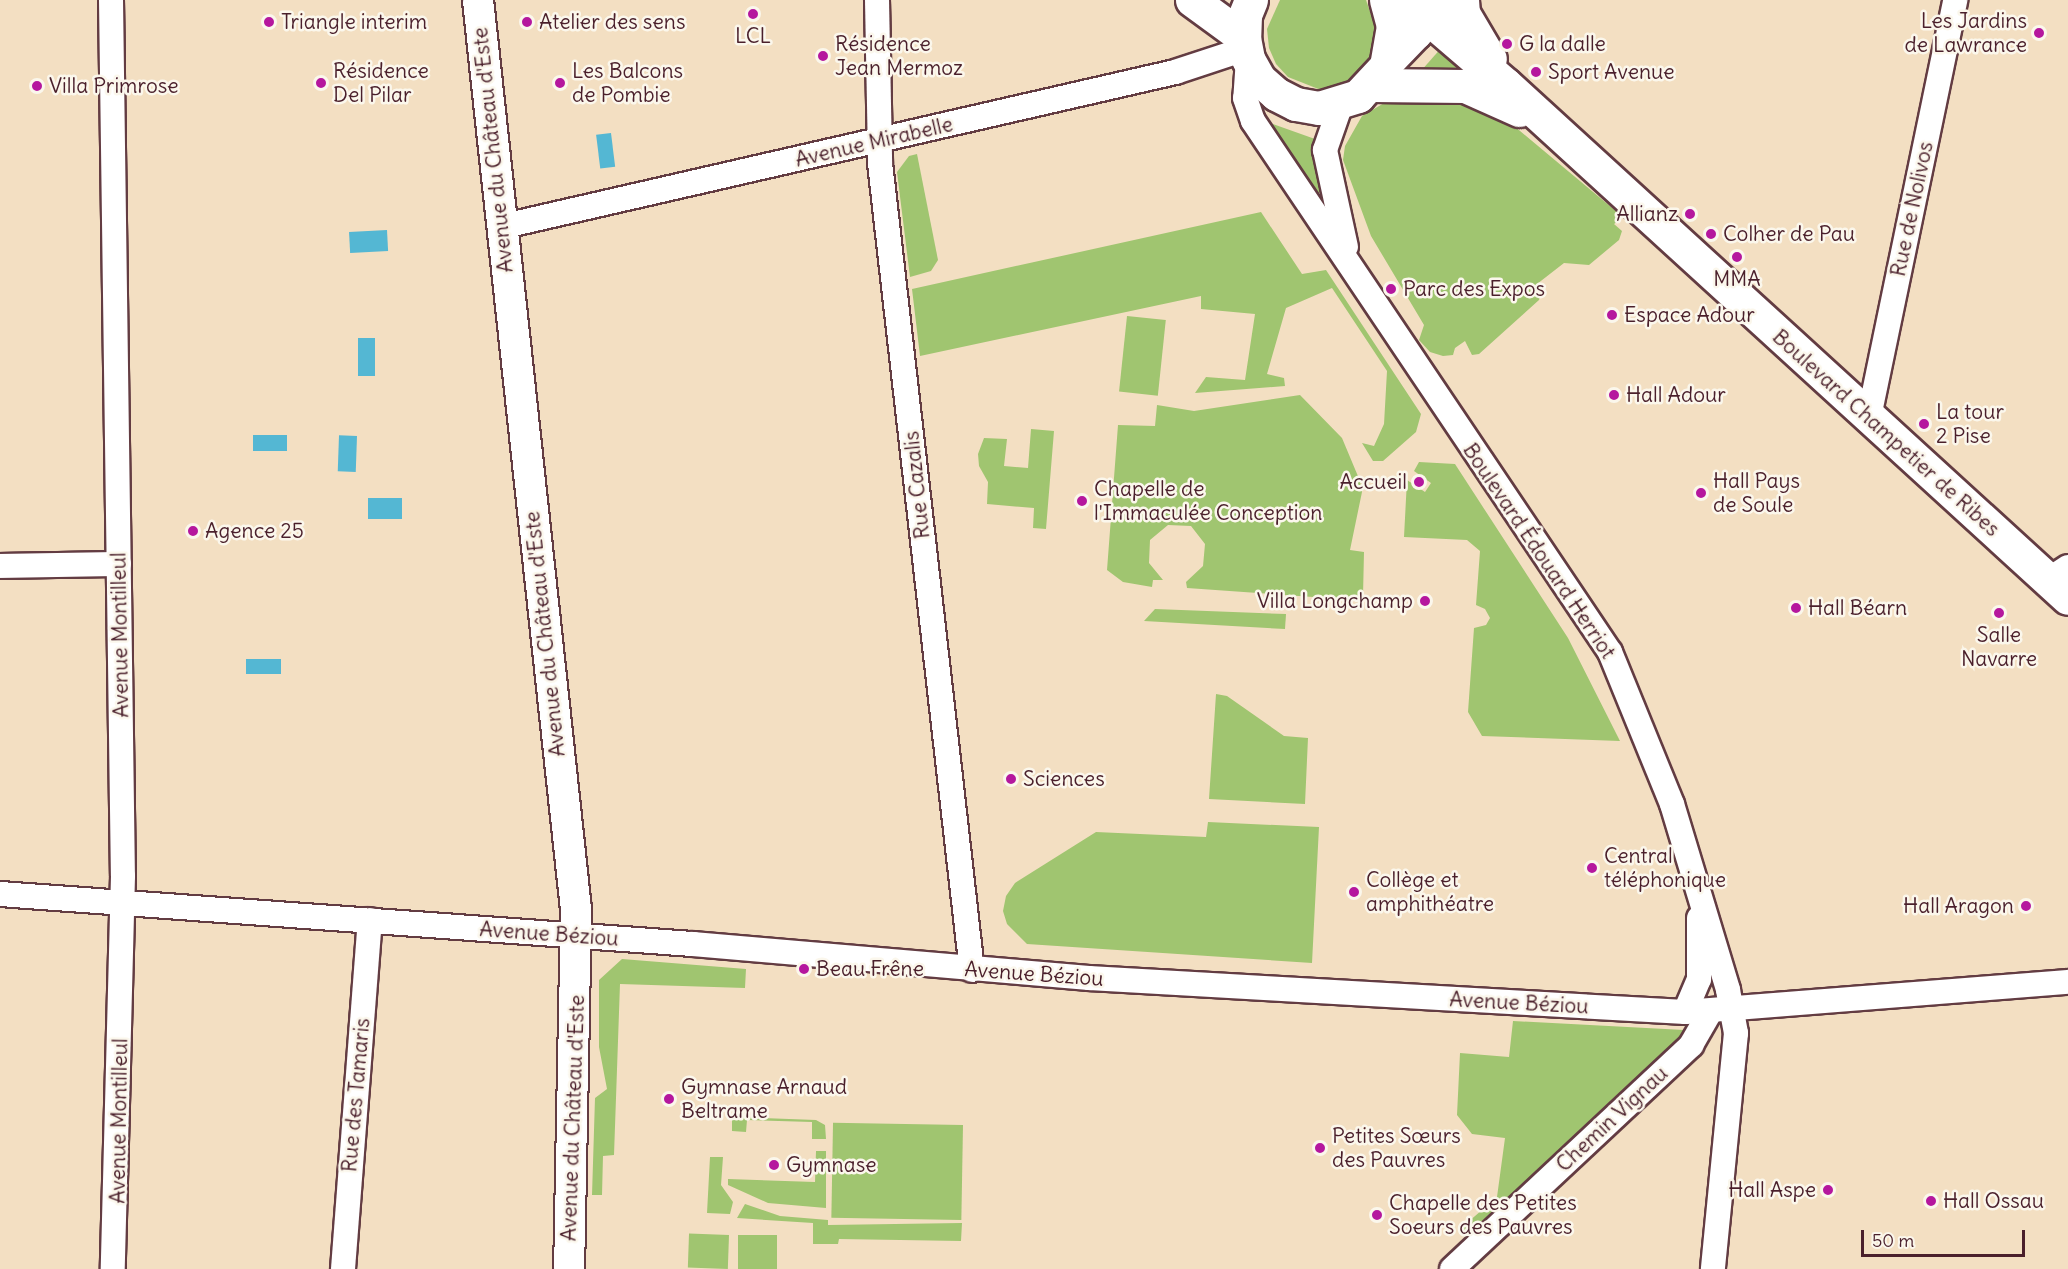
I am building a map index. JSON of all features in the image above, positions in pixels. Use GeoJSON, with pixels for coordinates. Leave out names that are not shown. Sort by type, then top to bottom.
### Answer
{"type":"FeatureCollection","features":[{"type":"Feature","properties":{"kind":"main road"},"geometry":{"type":"LineString","coordinates":[[1192,0],[1245,49],[1259,79],[1276,94],[1296,105],[1319,108],[1341,104],[1379,75],[1393,26],[1412,5]]}},
{"type":"Feature","properties":{"kind":"main road"},"geometry":{"type":"LineString","coordinates":[[1245,49],[1251,0]]}},
{"type":"Feature","properties":{"kind":"main road"},"geometry":{"type":"LineString","coordinates":[[1462,0],[1463,13],[1505,84]]}},
{"type":"Feature","properties":{"kind":"main road","name":"Boulevard Champetier de Ribes"},"geometry":{"type":"LineString","coordinates":[[1412,5],[1505,84],[1869,417],[2061,582]]}},
{"type":"Feature","properties":{"kind":"main road","name":"Boulevard Champetier de Ribes"},"geometry":{"type":"LineString","coordinates":[[1379,75],[1465,86],[1545,122]]}},
{"type":"Feature","properties":{"kind":"street","name":"Avenue Montilleul"},"geometry":{"type":"LineString","coordinates":[[111,0],[123,903],[113,1269]]}},
{"type":"Feature","properties":{"kind":"street","name":"Avenue du Château d'Este"},"geometry":{"type":"LineString","coordinates":[[478,0],[500,227],[577,936],[569,1269]]}},
{"type":"Feature","properties":{"kind":"street","name":"Rue Cazalis"},"geometry":{"type":"LineString","coordinates":[[877,0],[879,142],[972,970]]}},
{"type":"Feature","properties":{"kind":"street","name":"Rue de Nolivos"},"geometry":{"type":"LineString","coordinates":[[1869,417],[1955,0]]}},
{"type":"Feature","properties":{"kind":"street","name":"Avenue Mirabelle"},"geometry":{"type":"LineString","coordinates":[[500,227],[879,142],[1189,68],[1245,49]]}},
{"type":"Feature","properties":{"kind":"street","name":"Boulevard Édouard Herriot"},"geometry":{"type":"LineString","coordinates":[[1245,49],[1245,98],[1253,121],[1610,652],[1672,804],[1699,894],[1722,1011],[1736,1033],[1713,1269]]}},
{"type":"Feature","properties":{"kind":"street","name":"Boulevard Édouard Herriot"},"geometry":{"type":"LineString","coordinates":[[1341,104],[1325,150],[1349,261]]}},
{"type":"Feature","properties":{"kind":"street"},"geometry":{"type":"LineString","coordinates":[[0,566],[119,564]]}},
{"type":"Feature","properties":{"kind":"street","name":"Avenue Béziou"},"geometry":{"type":"LineString","coordinates":[[0,894],[577,936],[972,970],[1685,1012],[1722,1011],[2068,982]]}},
{"type":"Feature","properties":{"kind":"street","name":"Boulevard Édouard Herriot"},"geometry":{"type":"LineString","coordinates":[[1685,1012],[1699,980],[1699,894]]}},
{"type":"Feature","properties":{"kind":"street","name":"Rue des Tamaris"},"geometry":{"type":"LineString","coordinates":[[343,1269],[370,920]]}},
{"type":"Feature","properties":{"kind":"street","name":"Chemin Vignau"},"geometry":{"type":"LineString","coordinates":[[1452,1269],[1691,1045],[1722,1011]]}},
{"type":"Feature","properties":{"kind":"green space"},"geometry":{"type":"Polygon","coordinates":[[[1280,0],[1366,0],[1378,34],[1367,67],[1354,80],[1321,90],[1288,77],[1276,64],[1269,48],[1267,29],[1280,0]]]}},
{"type":"Feature","properties":{"kind":"green space"},"geometry":{"type":"Polygon","coordinates":[[[1443,46],[1478,73],[1420,72],[1443,46]]]}},
{"type":"Feature","properties":{"kind":"green space"},"geometry":{"type":"Polygon","coordinates":[[[1449,98],[1495,110],[1623,217],[1614,224],[1622,231],[1619,240],[1589,265],[1564,263],[1537,284],[1542,291],[1539,300],[1479,354],[1472,355],[1465,341],[1455,348],[1453,355],[1443,356],[1430,352],[1419,340],[1424,325],[1371,236],[1343,160],[1345,146],[1362,116],[1391,99],[1449,98]]]}},
{"type":"Feature","properties":{"kind":"green space"},"geometry":{"type":"Polygon","coordinates":[[[1267,122],[1315,139],[1314,161],[1321,192],[1316,195],[1267,122]]]}},
{"type":"Feature","properties":{"kind":"green space"},"geometry":{"type":"Polygon","coordinates":[[[917,154],[938,260],[931,271],[910,277],[897,172],[909,156],[917,154]]]}},
{"type":"Feature","properties":{"kind":"green space"},"geometry":{"type":"Polygon","coordinates":[[[1261,212],[1302,274],[1326,270],[1421,414],[1416,432],[1383,461],[1373,461],[1362,443],[1374,446],[1384,424],[1387,371],[1332,288],[1286,308],[1267,374],[1284,378],[1285,386],[1195,393],[1206,377],[1245,380],[1255,314],[1201,309],[1201,296],[920,356],[912,289],[1261,212]]]}},
{"type":"Feature","properties":{"kind":"green space"},"geometry":{"type":"Polygon","coordinates":[[[1127,316],[1166,320],[1158,396],[1119,392],[1127,316]]]}},
{"type":"Feature","properties":{"kind":"green space"},"geometry":{"type":"Polygon","coordinates":[[[1300,395],[1342,438],[1360,481],[1362,492],[1350,550],[1364,552],[1363,596],[1356,600],[1187,588],[1186,582],[1203,566],[1205,544],[1191,526],[1168,525],[1150,540],[1149,563],[1163,580],[1153,580],[1152,587],[1123,582],[1107,570],[1118,425],[1155,426],[1157,405],[1194,411],[1300,395]]]}},
{"type":"Feature","properties":{"kind":"green space"},"geometry":{"type":"Polygon","coordinates":[[[1031,429],[1054,431],[1046,529],[1033,528],[1034,508],[987,504],[988,482],[979,466],[978,454],[984,438],[1007,439],[1004,466],[1028,468],[1031,429]]]}},
{"type":"Feature","properties":{"kind":"green space"},"geometry":{"type":"Polygon","coordinates":[[[1419,462],[1455,464],[1568,638],[1620,741],[1482,736],[1468,712],[1474,628],[1486,625],[1490,618],[1485,609],[1476,605],[1480,551],[1467,540],[1404,537],[1407,480],[1425,492],[1431,483],[1414,471],[1419,462]]]}},
{"type":"Feature","properties":{"kind":"green space"},"geometry":{"type":"Polygon","coordinates":[[[1155,609],[1286,614],[1285,629],[1144,621],[1155,609]]]}},
{"type":"Feature","properties":{"kind":"green space"},"geometry":{"type":"Polygon","coordinates":[[[1216,694],[1227,696],[1284,736],[1308,738],[1305,804],[1209,799],[1216,694]]]}},
{"type":"Feature","properties":{"kind":"green space"},"geometry":{"type":"Polygon","coordinates":[[[1208,822],[1319,827],[1312,963],[1027,944],[1007,924],[1003,911],[1006,896],[1015,883],[1096,832],[1206,837],[1208,822]]]}},
{"type":"Feature","properties":{"kind":"green space"},"geometry":{"type":"Polygon","coordinates":[[[622,959],[746,969],[745,988],[620,984],[614,1155],[603,1156],[602,1195],[592,1195],[595,1098],[607,1089],[599,1047],[599,980],[622,959]]]}},
{"type":"Feature","properties":{"kind":"green space"},"geometry":{"type":"Polygon","coordinates":[[[1513,1021],[1684,1030],[1684,1037],[1472,1242],[1460,1229],[1497,1197],[1505,1138],[1472,1134],[1457,1115],[1460,1053],[1509,1057],[1513,1021]]]}},
{"type":"Feature","properties":{"kind":"green space"},"geometry":{"type":"Polygon","coordinates":[[[732,1117],[816,1120],[825,1125],[826,1139],[812,1139],[812,1122],[747,1120],[746,1132],[732,1131],[732,1117]]]}},
{"type":"Feature","properties":{"kind":"green space"},"geometry":{"type":"Polygon","coordinates":[[[833,1123],[963,1125],[961,1220],[831,1218],[833,1123]]]}},
{"type":"Feature","properties":{"kind":"green space"},"geometry":{"type":"Polygon","coordinates":[[[816,1151],[826,1151],[826,1208],[768,1203],[728,1185],[728,1179],[815,1182],[816,1151]]]}},
{"type":"Feature","properties":{"kind":"green space"},"geometry":{"type":"Polygon","coordinates":[[[710,1157],[723,1157],[721,1185],[733,1202],[730,1214],[707,1213],[710,1157]]]}},
{"type":"Feature","properties":{"kind":"green space"},"geometry":{"type":"Polygon","coordinates":[[[745,1204],[780,1216],[828,1220],[828,1225],[962,1223],[961,1241],[839,1239],[838,1244],[813,1244],[813,1223],[737,1218],[745,1204]]]}},
{"type":"Feature","properties":{"kind":"green space"},"geometry":{"type":"Polygon","coordinates":[[[689,1234],[729,1235],[728,1269],[688,1268],[689,1234]]]}},
{"type":"Feature","properties":{"kind":"green space"},"geometry":{"type":"Polygon","coordinates":[[[738,1235],[777,1235],[777,1269],[738,1269],[738,1235]]]}},
{"type":"Feature","properties":{"kind":"water"},"geometry":{"type":"Polygon","coordinates":[[[611,133],[615,167],[600,169],[596,135],[611,133]]]}},
{"type":"Feature","properties":{"kind":"water"},"geometry":{"type":"Polygon","coordinates":[[[387,230],[388,251],[350,253],[349,232],[387,230]]]}},
{"type":"Feature","properties":{"kind":"water"},"geometry":{"type":"Polygon","coordinates":[[[358,338],[375,338],[375,376],[358,376],[358,338]]]}},
{"type":"Feature","properties":{"kind":"water"},"geometry":{"type":"Polygon","coordinates":[[[253,435],[287,435],[287,451],[253,451],[253,435]]]}},
{"type":"Feature","properties":{"kind":"water"},"geometry":{"type":"Polygon","coordinates":[[[339,435],[357,436],[356,472],[338,471],[339,435]]]}},
{"type":"Feature","properties":{"kind":"water"},"geometry":{"type":"Polygon","coordinates":[[[368,498],[402,498],[402,519],[368,519],[368,498]]]}},
{"type":"Feature","properties":{"kind":"water"},"geometry":{"type":"Polygon","coordinates":[[[246,659],[281,659],[281,674],[246,674],[246,659]]]}},
{"type":"Feature","properties":{"kind":"place","name":"LCL"},"geometry":{"type":"Point","coordinates":[753,14]}},
{"type":"Feature","properties":{"kind":"place","name":"Triangle interim"},"geometry":{"type":"Point","coordinates":[269,22]}},
{"type":"Feature","properties":{"kind":"place","name":"Atelier des sens"},"geometry":{"type":"Point","coordinates":[527,22]}},
{"type":"Feature","properties":{"kind":"place","name":"Les Jardins de Lawrance"},"geometry":{"type":"Point","coordinates":[2039,33]}},
{"type":"Feature","properties":{"kind":"place","name":"G la dalle"},"geometry":{"type":"Point","coordinates":[1507,44]}},
{"type":"Feature","properties":{"kind":"place","name":"Résidence Jean Mermoz"},"geometry":{"type":"Point","coordinates":[823,56]}},
{"type":"Feature","properties":{"kind":"place","name":"Sport Avenue"},"geometry":{"type":"Point","coordinates":[1536,72]}},
{"type":"Feature","properties":{"kind":"place","name":"Résidence Del Pilar"},"geometry":{"type":"Point","coordinates":[321,83]}},
{"type":"Feature","properties":{"kind":"place","name":"Les Balcons de Pombie"},"geometry":{"type":"Point","coordinates":[560,83]}},
{"type":"Feature","properties":{"kind":"place","name":"Villa Primrose"},"geometry":{"type":"Point","coordinates":[37,86]}},
{"type":"Feature","properties":{"kind":"place","name":"Allianz"},"geometry":{"type":"Point","coordinates":[1690,214]}},
{"type":"Feature","properties":{"kind":"place","name":"Colher de Pau"},"geometry":{"type":"Point","coordinates":[1711,234]}},
{"type":"Feature","properties":{"kind":"place","name":"MMA"},"geometry":{"type":"Point","coordinates":[1737,257]}},
{"type":"Feature","properties":{"kind":"place","name":"Parc des Expos"},"geometry":{"type":"Point","coordinates":[1391,289]}},
{"type":"Feature","properties":{"kind":"place","name":"Espace Adour"},"geometry":{"type":"Point","coordinates":[1612,315]}},
{"type":"Feature","properties":{"kind":"place","name":"Hall Adour"},"geometry":{"type":"Point","coordinates":[1614,395]}},
{"type":"Feature","properties":{"kind":"place","name":"La tour 2 Pise"},"geometry":{"type":"Point","coordinates":[1924,424]}},
{"type":"Feature","properties":{"kind":"place","name":"Accueil"},"geometry":{"type":"Point","coordinates":[1419,482]}},
{"type":"Feature","properties":{"kind":"place","name":"Hall Pays de Soule"},"geometry":{"type":"Point","coordinates":[1701,493]}},
{"type":"Feature","properties":{"kind":"place","name":"Chapelle de l'Immaculée Conception"},"geometry":{"type":"Point","coordinates":[1082,501]}},
{"type":"Feature","properties":{"kind":"place","name":"Agence 25"},"geometry":{"type":"Point","coordinates":[193,531]}},
{"type":"Feature","properties":{"kind":"place","name":"Villa Longchamp"},"geometry":{"type":"Point","coordinates":[1425,601]}},
{"type":"Feature","properties":{"kind":"place","name":"Hall Béarn"},"geometry":{"type":"Point","coordinates":[1796,608]}},
{"type":"Feature","properties":{"kind":"place","name":"Salle Navarre"},"geometry":{"type":"Point","coordinates":[1999,613]}},
{"type":"Feature","properties":{"kind":"place","name":"Sciences"},"geometry":{"type":"Point","coordinates":[1011,779]}},
{"type":"Feature","properties":{"kind":"place","name":"Central téléphonique"},"geometry":{"type":"Point","coordinates":[1592,868]}},
{"type":"Feature","properties":{"kind":"place","name":"Collège et amphithéatre"},"geometry":{"type":"Point","coordinates":[1354,892]}},
{"type":"Feature","properties":{"kind":"place","name":"Hall Aragon"},"geometry":{"type":"Point","coordinates":[2026,906]}},
{"type":"Feature","properties":{"kind":"place","name":"Beau Frêne"},"geometry":{"type":"Point","coordinates":[804,969]}},
{"type":"Feature","properties":{"kind":"place","name":"Gymnase Arnaud Beltrame"},"geometry":{"type":"Point","coordinates":[669,1099]}},
{"type":"Feature","properties":{"kind":"place","name":"Petites Sœurs des Pauvres"},"geometry":{"type":"Point","coordinates":[1320,1148]}},
{"type":"Feature","properties":{"kind":"place","name":"Gymnase"},"geometry":{"type":"Point","coordinates":[774,1165]}},
{"type":"Feature","properties":{"kind":"place","name":"Hall Aspe"},"geometry":{"type":"Point","coordinates":[1828,1190]}},
{"type":"Feature","properties":{"kind":"place","name":"Hall Ossau"},"geometry":{"type":"Point","coordinates":[1931,1201]}},
{"type":"Feature","properties":{"kind":"place","name":"Chapelle des Petites Soeurs des Pauvres"},"geometry":{"type":"Point","coordinates":[1377,1215]}}]}
